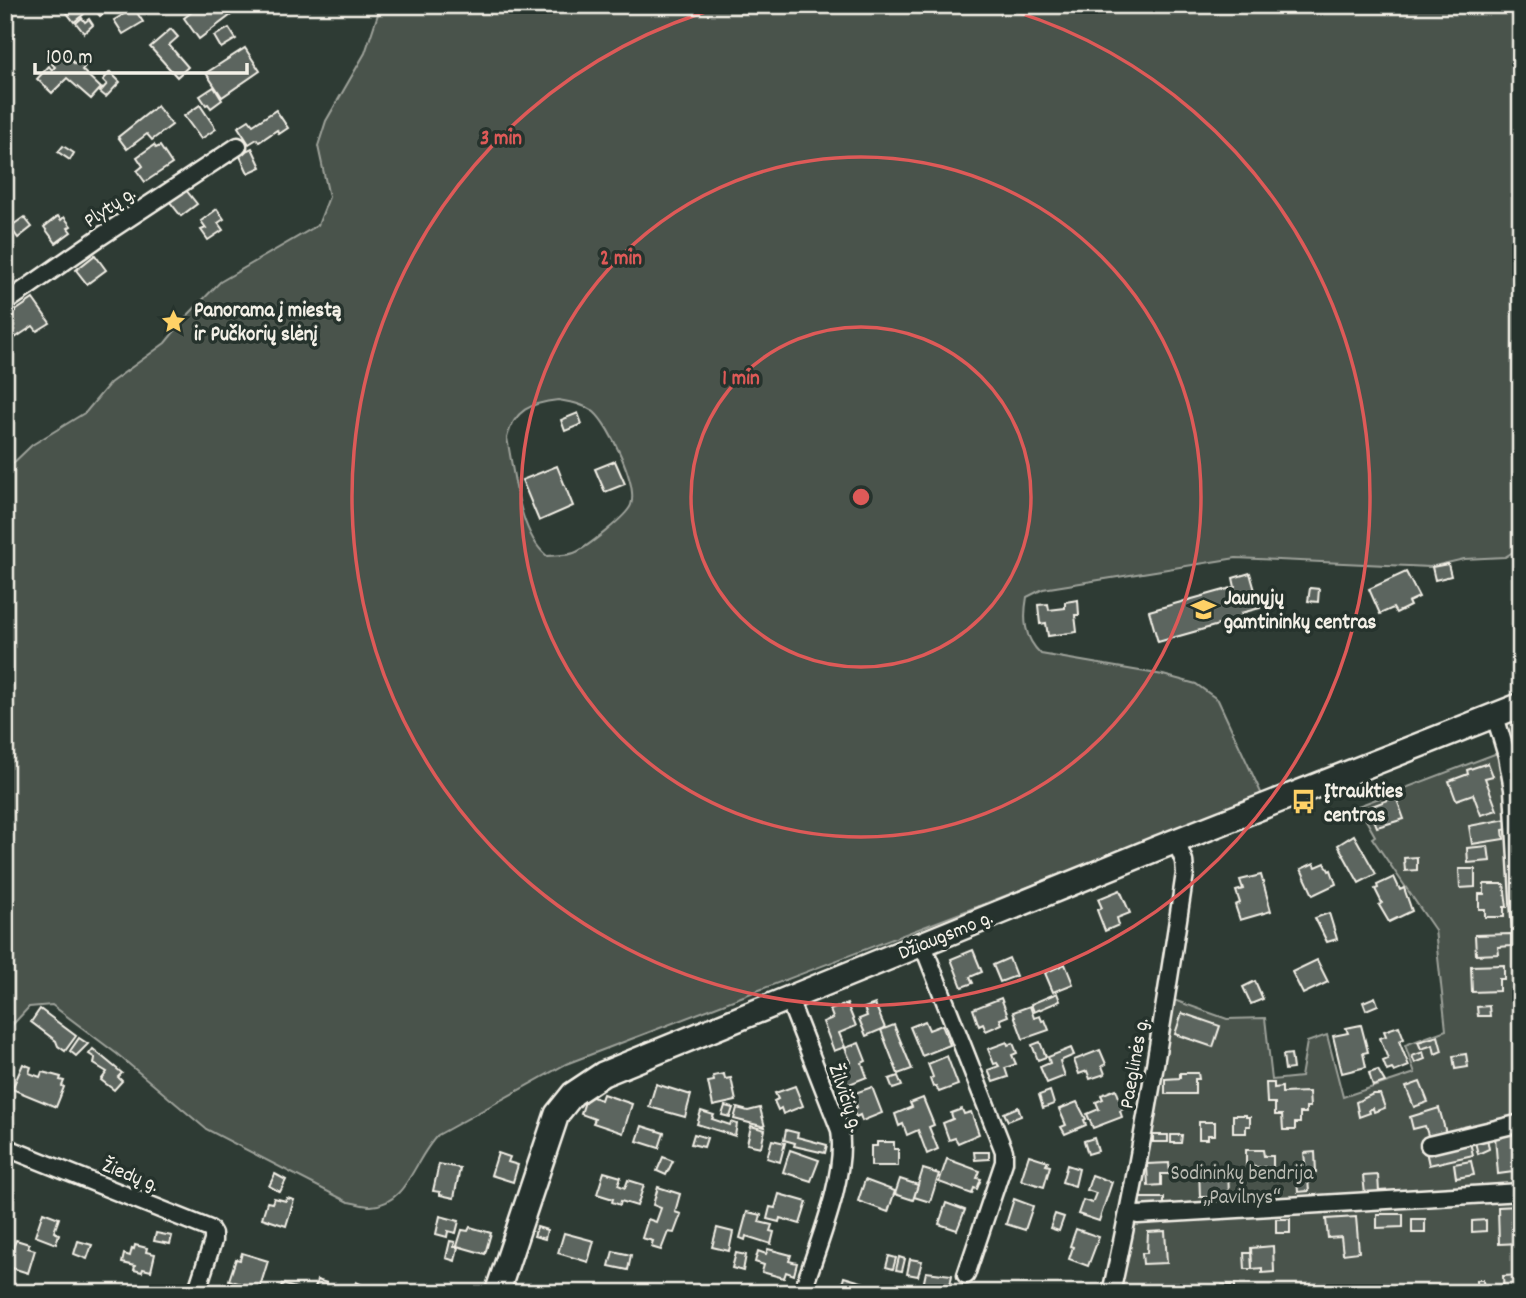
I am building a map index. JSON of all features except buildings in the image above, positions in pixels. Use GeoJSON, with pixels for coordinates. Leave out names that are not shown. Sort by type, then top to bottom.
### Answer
{"type":"FeatureCollection","features":[{"type":"Feature","properties":{"kind":"street","name":"Plytų g."},"geometry":{"type":"LineString","coordinates":[[5,303],[238,146]]}},
{"type":"Feature","properties":{"kind":"street","name":"Džiaugsmo g."},"geometry":{"type":"LineString","coordinates":[[497,1293],[551,1129],[565,1102],[603,1074],[922,943],[1521,705]]}},
{"type":"Feature","properties":{"kind":"street"},"geometry":{"type":"LineString","coordinates":[[1494,716],[1507,756],[1513,789],[1521,929]]}},
{"type":"Feature","properties":{"kind":"street","name":"Paeglinės g."},"geometry":{"type":"LineString","coordinates":[[1111,1293],[1129,1213],[1169,984],[1185,873],[1184,861],[1176,841]]}},
{"type":"Feature","properties":{"kind":"street"},"geometry":{"type":"LineString","coordinates":[[922,943],[1004,1151],[1003,1162],[966,1275]]}},
{"type":"Feature","properties":{"kind":"street","name":"Žilvičių g."},"geometry":{"type":"LineString","coordinates":[[788,997],[840,1130],[842,1143],[838,1179],[802,1293]]}},
{"type":"Feature","properties":{"kind":"street"},"geometry":{"type":"LineString","coordinates":[[1429,1144],[1521,1123]]}},
{"type":"Feature","properties":{"kind":"street","name":"Žiedų g."},"geometry":{"type":"LineString","coordinates":[[5,1147],[210,1229],[213,1234],[212,1241],[196,1293]]}},
{"type":"Feature","properties":{"kind":"street"},"geometry":{"type":"LineString","coordinates":[[1129,1213],[1152,1214],[1521,1192]]}},
{"type":"Feature","properties":{"kind":"green space"},"geometry":{"type":"Polygon","coordinates":[[[381,5],[1521,5],[1521,547],[1505,557],[1464,559],[1430,567],[1236,558],[1043,589],[1027,597],[1026,628],[1035,648],[1041,654],[1163,675],[1196,684],[1218,700],[1263,797],[566,1064],[438,1135],[394,1197],[371,1206],[348,1202],[206,1129],[117,1054],[52,1005],[29,1007],[5,1033],[5,471],[32,445],[86,412],[110,383],[165,343],[220,282],[318,225],[329,197],[318,146],[326,121],[365,53],[381,5]],[[558,400],[540,403],[519,414],[507,438],[524,518],[530,533],[547,556],[571,554],[587,545],[622,517],[631,505],[632,496],[627,470],[615,442],[600,419],[586,407],[558,400]]]}},
{"type":"Feature","properties":{"kind":"green space","name":"Sodininkų bendrija „Pavilnys“"},"geometry":{"type":"Polygon","coordinates":[[[1521,744],[1521,1293],[1106,1293],[1160,995],[1227,1019],[1265,1018],[1272,1080],[1301,1077],[1307,1042],[1327,1035],[1343,1097],[1415,1073],[1405,1045],[1446,1030],[1435,930],[1372,838],[1375,836],[1358,806],[1521,744]]]}},
{"type":"Feature","properties":{"kind":"place","name":"Panorama į miestą ir Pučkorių slėnį"},"geometry":{"type":"Point","coordinates":[174,321]}},
{"type":"Feature","properties":{"kind":"place","name":"Jaunųjų gamtininkų centras"},"geometry":{"type":"Point","coordinates":[1204,609]}},
{"type":"Feature","properties":{"kind":"place","name":"Įtraukties centras"},"geometry":{"type":"Point","coordinates":[1304,802]}}]}
